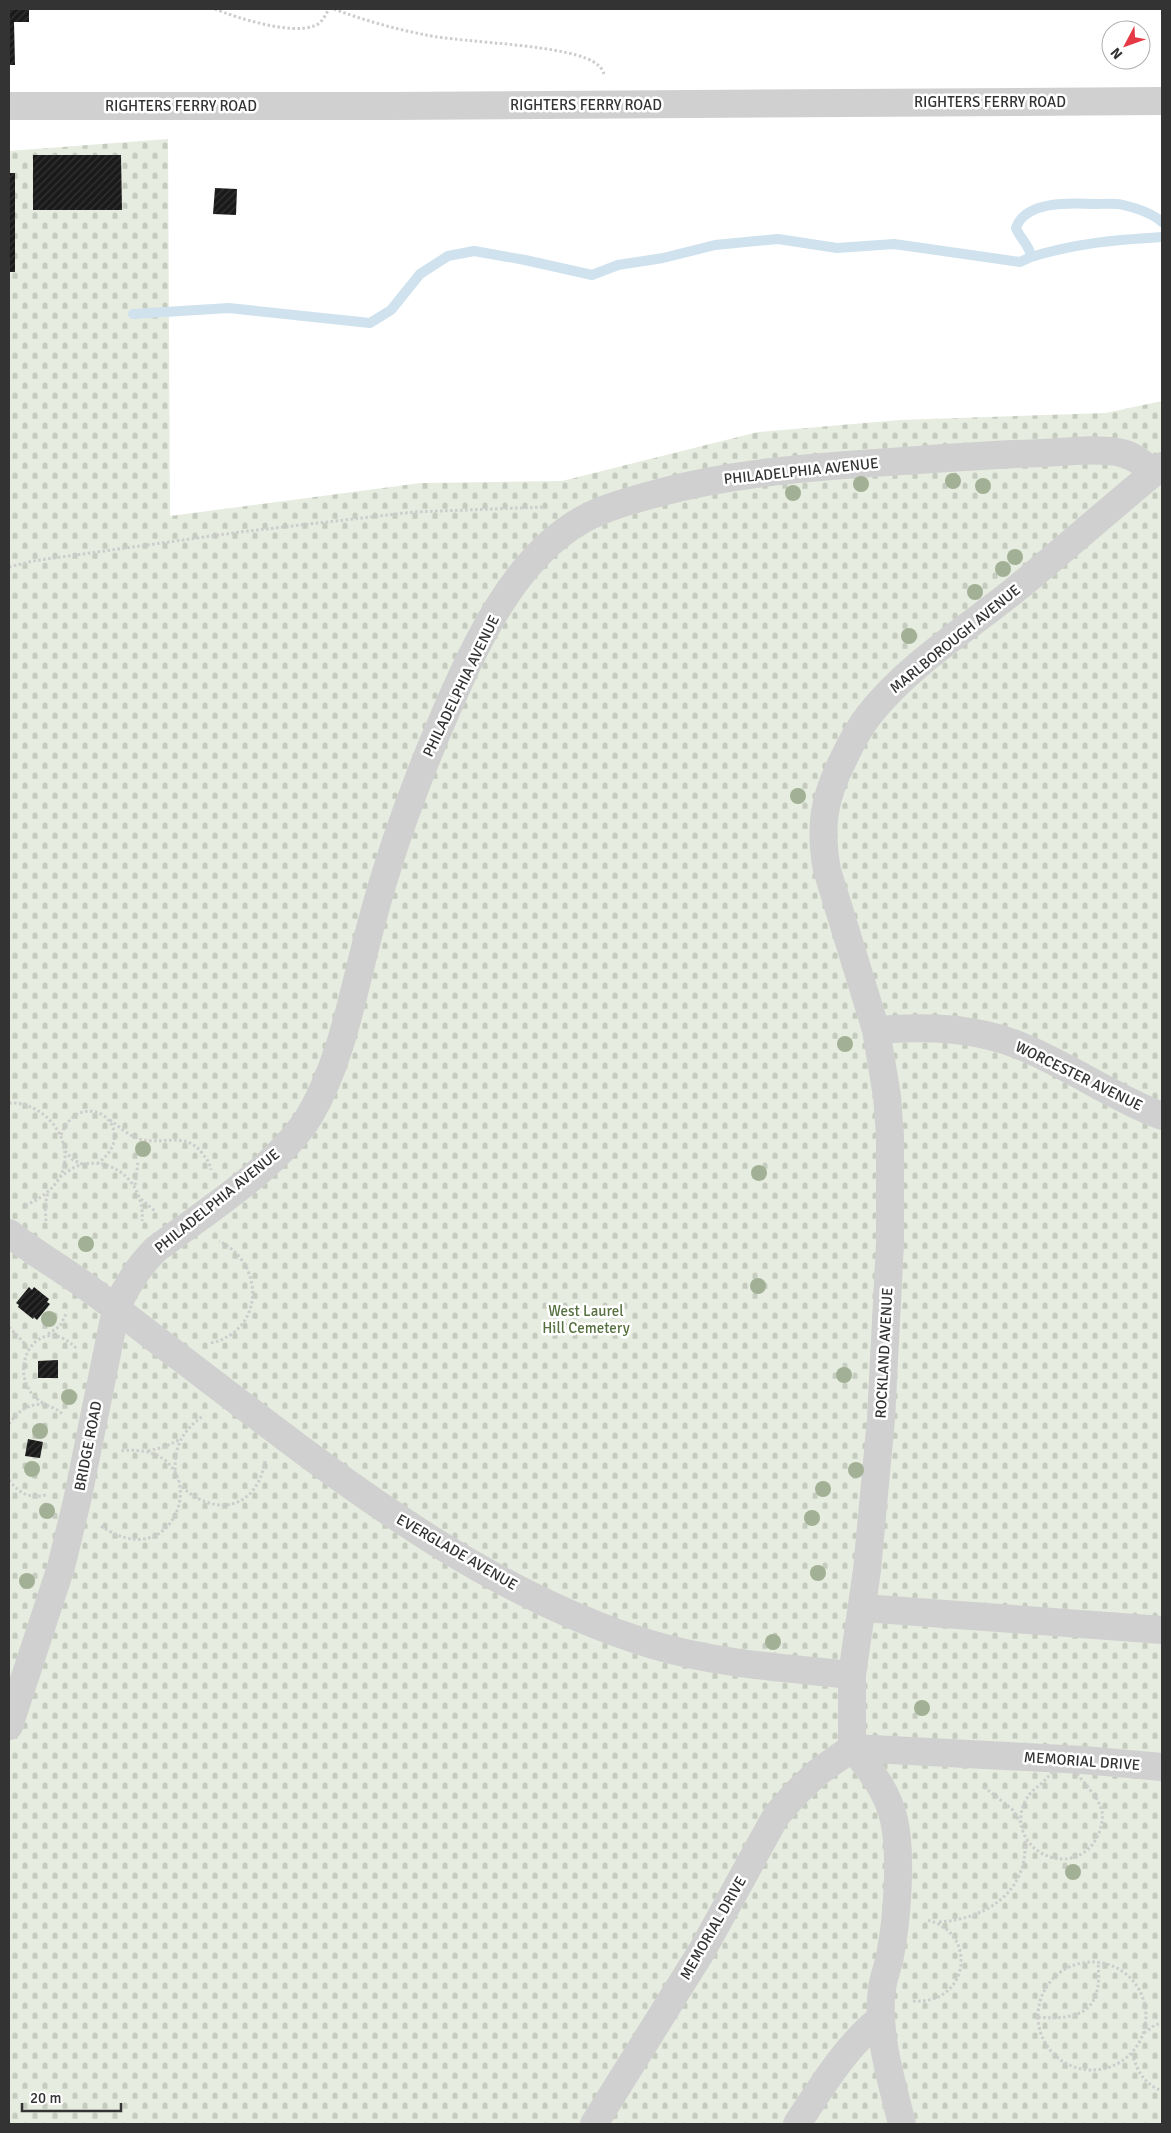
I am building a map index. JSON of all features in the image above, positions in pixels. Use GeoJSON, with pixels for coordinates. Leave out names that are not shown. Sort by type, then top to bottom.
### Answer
{"type":"FeatureCollection","features":[{"type":"Feature","properties":{"kind":"street","name":"RIGHTERS FERRY ROAD"},"geometry":{"type":"LineString","coordinates":[[9,106],[389,106],[1162,101]]}},
{"type":"Feature","properties":{"kind":"street","name":"PHILADELPHIA AVENUE"},"geometry":{"type":"LineString","coordinates":[[116,1309],[126,1286],[145,1260],[234,1191],[280,1152],[295,1137],[308,1118],[322,1092],[345,1028],[377,903],[402,820],[417,779],[456,689],[493,618],[519,577],[549,543],[567,528],[614,506],[682,486],[770,470],[1089,450],[1118,452],[1135,457],[1158,470]]}},
{"type":"Feature","properties":{"kind":"street","name":"MARLBOROUGH AVENUE"},"geometry":{"type":"LineString","coordinates":[[876,1030],[827,870],[823,845],[823,823],[827,797],[839,768],[868,717],[890,691],[916,667],[1020,586],[1158,470]]}},
{"type":"Feature","properties":{"kind":"street","name":"WORCESTER AVENUE"},"geometry":{"type":"LineString","coordinates":[[876,1030],[935,1028],[993,1037],[1021,1046],[1051,1060],[1122,1098],[1162,1116]]}},
{"type":"Feature","properties":{"kind":"street","name":"ROCKLAND AVENUE"},"geometry":{"type":"LineString","coordinates":[[852,1675],[862,1608],[881,1419],[890,1243],[890,1153],[887,1096],[876,1030]]}},
{"type":"Feature","properties":{"kind":"street"},"geometry":{"type":"LineString","coordinates":[[9,1233],[116,1309]]}},
{"type":"Feature","properties":{"kind":"street","name":"EVERGLADE AVENUE"},"geometry":{"type":"LineString","coordinates":[[116,1309],[264,1422],[346,1482],[405,1522],[461,1556],[564,1611],[610,1630],[652,1644],[699,1656],[748,1664],[852,1675]]}},
{"type":"Feature","properties":{"kind":"street","name":"BRIDGE ROAD"},"geometry":{"type":"LineString","coordinates":[[9,1726],[13,1701],[61,1567],[77,1501],[116,1309]]}},
{"type":"Feature","properties":{"kind":"street"},"geometry":{"type":"LineString","coordinates":[[862,1608],[1162,1630]]}},
{"type":"Feature","properties":{"kind":"street"},"geometry":{"type":"LineString","coordinates":[[852,1675],[852,1748],[872,1771],[884,1794],[894,1818],[897,1842],[896,1914],[890,1956],[882,1989],[881,2018],[902,2124]]}},
{"type":"Feature","properties":{"kind":"street","name":"MEMORIAL DRIVE"},"geometry":{"type":"LineString","coordinates":[[594,2124],[703,1949],[776,1816],[817,1773],[852,1748],[1064,1759],[1162,1767]]}},
{"type":"Feature","properties":{"kind":"street"},"geometry":{"type":"LineString","coordinates":[[797,2124],[843,2056],[863,2033],[881,2018]]}},
{"type":"Feature","properties":{"kind":"path"},"geometry":{"type":"LineString","coordinates":[[214,9],[239,18],[293,28],[314,26],[322,21],[329,9]]}},
{"type":"Feature","properties":{"kind":"path"},"geometry":{"type":"LineString","coordinates":[[334,9],[380,24],[425,35],[564,51],[592,60],[599,65],[606,77]]}},
{"type":"Feature","properties":{"kind":"path"},"geometry":{"type":"LineString","coordinates":[[9,567],[33,561],[240,532],[414,512],[554,507],[570,509],[587,517]]}},
{"type":"Feature","properties":{"kind":"path"},"geometry":{"type":"LineString","coordinates":[[9,1103],[16,1102],[31,1106],[45,1114],[60,1135],[64,1151],[64,1163],[60,1177]]}},
{"type":"Feature","properties":{"kind":"path"},"geometry":{"type":"LineString","coordinates":[[60,1135],[72,1116],[81,1111],[90,1111],[101,1114],[135,1138],[154,1141],[177,1139],[190,1142],[210,1164],[213,1179],[205,1212]]}},
{"type":"Feature","properties":{"kind":"path"},"geometry":{"type":"LineString","coordinates":[[98,1163],[112,1150],[115,1142],[114,1130],[110,1120]]}},
{"type":"Feature","properties":{"kind":"path"},"geometry":{"type":"LineString","coordinates":[[64,1151],[73,1160],[82,1164]]}},
{"type":"Feature","properties":{"kind":"path"},"geometry":{"type":"LineString","coordinates":[[135,1185],[138,1162]]}},
{"type":"Feature","properties":{"kind":"path"},"geometry":{"type":"LineString","coordinates":[[18,1206],[25,1206],[43,1196],[60,1177],[82,1164],[98,1163],[110,1166],[122,1173],[135,1185],[143,1212],[141,1228]]}},
{"type":"Feature","properties":{"kind":"path"},"geometry":{"type":"LineString","coordinates":[[141,1200],[159,1214]]}},
{"type":"Feature","properties":{"kind":"path"},"geometry":{"type":"LineString","coordinates":[[163,1345],[206,1344],[222,1340],[234,1332],[245,1320],[251,1309],[254,1295],[252,1280],[246,1266],[236,1253],[222,1242],[207,1236],[180,1231]]}},
{"type":"Feature","properties":{"kind":"path"},"geometry":{"type":"LineString","coordinates":[[9,1327],[26,1345]]}},
{"type":"Feature","properties":{"kind":"path"},"geometry":{"type":"LineString","coordinates":[[23,1349],[37,1338],[48,1335],[69,1340],[101,1382]]}},
{"type":"Feature","properties":{"kind":"path"},"geometry":{"type":"LineString","coordinates":[[27,1394],[55,1407],[65,1416],[76,1437],[84,1460],[106,1452],[125,1450],[147,1451],[164,1447],[179,1440],[202,1416],[233,1399]]}},
{"type":"Feature","properties":{"kind":"path"},"geometry":{"type":"LineString","coordinates":[[9,1424],[30,1405],[43,1403]]}},
{"type":"Feature","properties":{"kind":"path"},"geometry":{"type":"LineString","coordinates":[[181,1487],[194,1499],[210,1505],[224,1506],[250,1494],[264,1471],[266,1457],[264,1422]]}},
{"type":"Feature","properties":{"kind":"path"},"geometry":{"type":"LineString","coordinates":[[77,1501],[98,1524],[112,1533],[126,1538],[139,1540],[154,1536],[166,1529],[175,1516],[180,1504],[181,1487],[175,1470],[175,1455],[179,1440]]}},
{"type":"Feature","properties":{"kind":"path"},"geometry":{"type":"LineString","coordinates":[[147,1451],[162,1459],[175,1470]]}},
{"type":"Feature","properties":{"kind":"path"},"geometry":{"type":"LineString","coordinates":[[929,1920],[938,1922],[957,1921],[973,1917],[994,1905],[1008,1892],[1020,1875],[1026,1858],[1025,1840],[1020,1823],[1027,1797],[1064,1759],[1097,1799],[1102,1812],[1101,1827],[1097,1838],[1088,1849],[1073,1858],[1060,1859],[1048,1857],[1025,1840]]}},
{"type":"Feature","properties":{"kind":"path"},"geometry":{"type":"LineString","coordinates":[[882,1989],[909,2001],[923,2002],[934,2000],[945,1994],[956,1982],[961,1970],[958,1944],[950,1932],[938,1922]]}},
{"type":"Feature","properties":{"kind":"path"},"geometry":{"type":"LineString","coordinates":[[1144,2033],[1146,2017],[1144,2002],[1138,1987],[1127,1975],[1114,1967],[1098,1963],[1083,1963],[1069,1967],[1056,1976],[1046,1988],[1040,2002],[1038,2017],[1040,2033],[1048,2047],[1059,2059],[1073,2067],[1088,2071],[1105,2069],[1120,2063],[1132,2053],[1144,2033],[1155,2025],[1162,2023]]}},
{"type":"Feature","properties":{"kind":"path"},"geometry":{"type":"LineString","coordinates":[[1038,2017],[1061,2019],[1073,2016],[1090,2005],[1096,1997],[1099,1987],[1098,1963]]}},
{"type":"Feature","properties":{"kind":"path"},"geometry":{"type":"LineString","coordinates":[[1132,2053],[1136,2067],[1143,2079],[1154,2088],[1162,2091]]}},
{"type":"Feature","properties":{"kind":"green space","name":"West Laurel Hill Cemetery"},"geometry":{"type":"Polygon","coordinates":[[[168,139],[170,516],[421,483],[562,481],[758,432],[900,420],[1106,413],[1162,401],[1162,2124],[9,2124],[9,151],[168,139]]]}},
{"type":"Feature","properties":{"kind":"building"},"geometry":{"type":"Polygon","coordinates":[[[9,9],[29,9],[29,22],[14,22],[15,65],[9,65],[9,9]]]}},
{"type":"Feature","properties":{"kind":"building"},"geometry":{"type":"Polygon","coordinates":[[[33,155],[121,155],[122,210],[33,210],[33,155]]]}},
{"type":"Feature","properties":{"kind":"building"},"geometry":{"type":"Polygon","coordinates":[[[9,173],[15,173],[15,272],[9,272],[9,173]]]}},
{"type":"Feature","properties":{"kind":"building"},"geometry":{"type":"Polygon","coordinates":[[[215,188],[237,189],[236,215],[213,214],[215,188]]]}},
{"type":"Feature","properties":{"kind":"building"},"geometry":{"type":"Polygon","coordinates":[[[29,1287],[32,1290],[34,1287],[49,1299],[47,1302],[50,1304],[37,1320],[18,1307],[19,1305],[16,1303],[29,1287]]]}},
{"type":"Feature","properties":{"kind":"building"},"geometry":{"type":"Polygon","coordinates":[[[58,1360],[58,1378],[38,1378],[38,1361],[58,1360]]]}},
{"type":"Feature","properties":{"kind":"building"},"geometry":{"type":"Polygon","coordinates":[[[28,1439],[43,1442],[40,1458],[25,1456],[28,1439]]]}},
{"type":"Feature","properties":{"kind":"waterway"},"geometry":{"type":"LineString","coordinates":[[133,314],[229,308],[370,323],[391,310],[420,274],[448,256],[474,251],[592,275],[618,265],[663,258],[715,245],[778,239],[837,248],[894,244],[1020,262],[1031,257],[1029,249],[1016,228],[1021,219],[1029,212],[1039,208],[1075,203],[1117,204],[1144,212],[1162,222]]}},
{"type":"Feature","properties":{"kind":"waterway"},"geometry":{"type":"LineString","coordinates":[[1031,257],[1064,248],[1096,243],[1162,237]]}}]}
